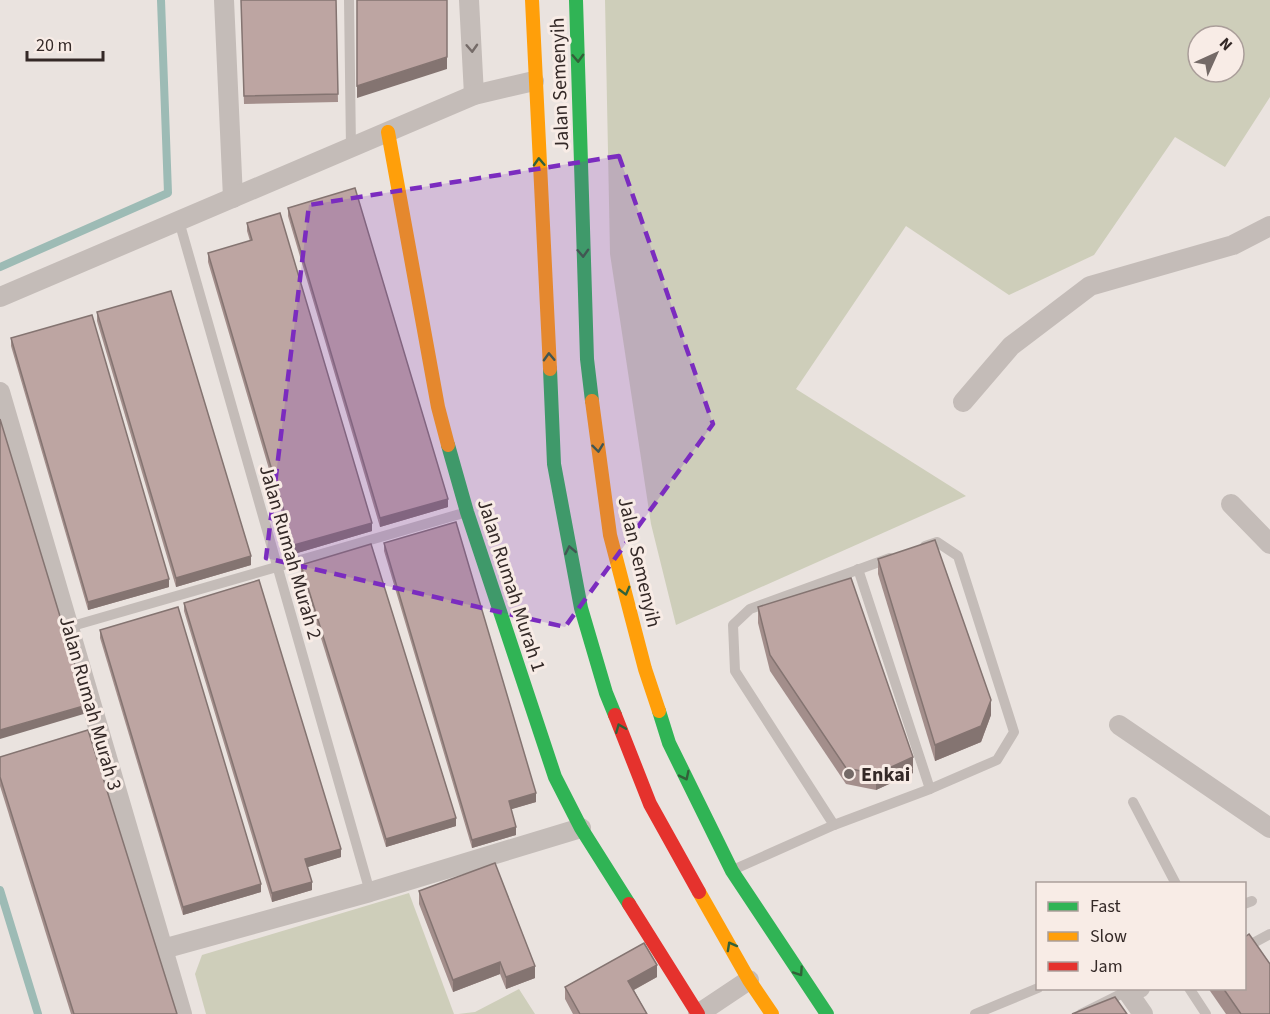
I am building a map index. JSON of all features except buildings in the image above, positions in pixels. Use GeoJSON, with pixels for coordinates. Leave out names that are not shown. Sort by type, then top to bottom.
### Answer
{"type":"FeatureCollection","features":[{"type":"Feature","properties":{"kind":"main road","name":"Jalan Semenyih"},"geometry":{"type":"LineString","coordinates":[[532,0],[534,81],[546,271],[554,464],[581,608],[606,693],[651,804],[749,980],[772,1014]]}},
{"type":"Feature","properties":{"kind":"main road","name":"Jalan Semenyih"},"geometry":{"type":"LineString","coordinates":[[576,0],[586,359],[610,535],[645,669],[669,743],[732,871],[827,1014]]}},
{"type":"Feature","properties":{"kind":"main road","name":"Jalan Rumah Murah 1"},"geometry":{"type":"LineString","coordinates":[[388,132],[438,407],[467,512],[555,777],[581,828],[698,1014]]}},
{"type":"Feature","properties":{"kind":"street"},"geometry":{"type":"LineString","coordinates":[[224,0],[233,198]]}},
{"type":"Feature","properties":{"kind":"street"},"geometry":{"type":"LineString","coordinates":[[469,0],[474,95]]}},
{"type":"Feature","properties":{"kind":"street"},"geometry":{"type":"LineString","coordinates":[[0,297],[474,95],[534,81]]}},
{"type":"Feature","properties":{"kind":"street"},"geometry":{"type":"LineString","coordinates":[[963,402],[1011,346],[1090,286],[1233,245],[1270,226]]}},
{"type":"Feature","properties":{"kind":"street","name":"Jalan Rumah Murah 3"},"geometry":{"type":"LineString","coordinates":[[0,392],[182,1014]]}},
{"type":"Feature","properties":{"kind":"street"},"geometry":{"type":"LineString","coordinates":[[1231,504],[1270,544]]}},
{"type":"Feature","properties":{"kind":"street"},"geometry":{"type":"LineString","coordinates":[[1119,725],[1270,828]]}},
{"type":"Feature","properties":{"kind":"street"},"geometry":{"type":"LineString","coordinates":[[163,950],[370,892],[581,828]]}},
{"type":"Feature","properties":{"kind":"street"},"geometry":{"type":"LineString","coordinates":[[698,1014],[749,980]]}},
{"type":"Feature","properties":{"kind":"street"},"geometry":{"type":"LineString","coordinates":[[1133,990],[1143,1014]]}},
{"type":"Feature","properties":{"kind":"lane"},"geometry":{"type":"LineString","coordinates":[[349,0],[351,148]]}},
{"type":"Feature","properties":{"kind":"lane","name":"Jalan Rumah Murah 2"},"geometry":{"type":"LineString","coordinates":[[179,221],[370,892]]}},
{"type":"Feature","properties":{"kind":"lane"},"geometry":{"type":"LineString","coordinates":[[69,627],[467,512]]}},
{"type":"Feature","properties":{"kind":"lane"},"geometry":{"type":"LineString","coordinates":[[732,871],[834,825],[930,789],[997,760],[1014,732],[958,556],[937,542],[914,550]]}},
{"type":"Feature","properties":{"kind":"lane"},"geometry":{"type":"LineString","coordinates":[[834,825],[735,671],[733,625],[750,609],[903,554]]}},
{"type":"Feature","properties":{"kind":"lane"},"geometry":{"type":"LineString","coordinates":[[858,569],[930,789]]}},
{"type":"Feature","properties":{"kind":"lane"},"geometry":{"type":"LineString","coordinates":[[1133,802],[1175,882]]}},
{"type":"Feature","properties":{"kind":"lane"},"geometry":{"type":"LineString","coordinates":[[1246,947],[1270,934]]}},
{"type":"Feature","properties":{"kind":"lane"},"geometry":{"type":"LineString","coordinates":[[975,1014],[1036,989]]}},
{"type":"Feature","properties":{"kind":"lane"},"geometry":{"type":"LineString","coordinates":[[1081,1014],[1133,990]]}},
{"type":"Feature","properties":{"kind":"lane"},"geometry":{"type":"LineString","coordinates":[[1190,990],[1206,1014]]}},
{"type":"Feature","properties":{"kind":"highlighted area"},"geometry":{"type":"Polygon","coordinates":[[[619,156],[713,424],[565,627],[266,558],[309,205],[619,156]]]}},
{"type":"Feature","properties":{"kind":"green space"},"geometry":{"type":"Polygon","coordinates":[[[605,0],[1270,0],[1270,97],[1225,167],[1175,137],[1094,255],[1009,295],[906,226],[796,389],[966,496],[676,625],[651,524],[610,254],[605,0]]]}},
{"type":"Feature","properties":{"kind":"green space"},"geometry":{"type":"Polygon","coordinates":[[[409,893],[454,1014],[206,1014],[195,974],[202,955],[409,893]]]}},
{"type":"Feature","properties":{"kind":"green space"},"geometry":{"type":"Polygon","coordinates":[[[519,989],[535,1014],[458,1014],[475,1012],[519,989]]]}},
{"type":"Feature","properties":{"kind":"waterway"},"geometry":{"type":"LineString","coordinates":[[0,267],[168,193],[161,0]]}},
{"type":"Feature","properties":{"kind":"waterway"},"geometry":{"type":"LineString","coordinates":[[0,890],[38,1014]]}},
{"type":"Feature","properties":{"kind":"traffic: fast"},"geometry":{"type":"LineString","coordinates":[[576,0],[587,359],[592,401]]}},
{"type":"Feature","properties":{"kind":"traffic: fast"},"geometry":{"type":"LineString","coordinates":[[550,369],[554,464],[581,608],[606,693],[615,715]]}},
{"type":"Feature","properties":{"kind":"traffic: fast"},"geometry":{"type":"LineString","coordinates":[[448,445],[467,512],[555,777],[581,828],[629,904]]}},
{"type":"Feature","properties":{"kind":"traffic: fast"},"geometry":{"type":"LineString","coordinates":[[659,711],[669,743],[732,871],[827,1014]]}},
{"type":"Feature","properties":{"kind":"traffic: slow"},"geometry":{"type":"LineString","coordinates":[[532,0],[550,369]]}},
{"type":"Feature","properties":{"kind":"traffic: slow"},"geometry":{"type":"LineString","coordinates":[[388,132],[438,407],[448,445]]}},
{"type":"Feature","properties":{"kind":"traffic: slow"},"geometry":{"type":"LineString","coordinates":[[592,401],[610,535],[645,669],[659,711]]}},
{"type":"Feature","properties":{"kind":"traffic: slow"},"geometry":{"type":"LineString","coordinates":[[699,892],[749,980],[772,1014]]}},
{"type":"Feature","properties":{"kind":"traffic: jam"},"geometry":{"type":"LineString","coordinates":[[615,715],[650,804],[699,892]]}},
{"type":"Feature","properties":{"kind":"traffic: jam"},"geometry":{"type":"LineString","coordinates":[[629,904],[698,1014]]}},
{"type":"Feature","properties":{"kind":"place","name":"Enkai"},"geometry":{"type":"Point","coordinates":[849,774]}}]}
